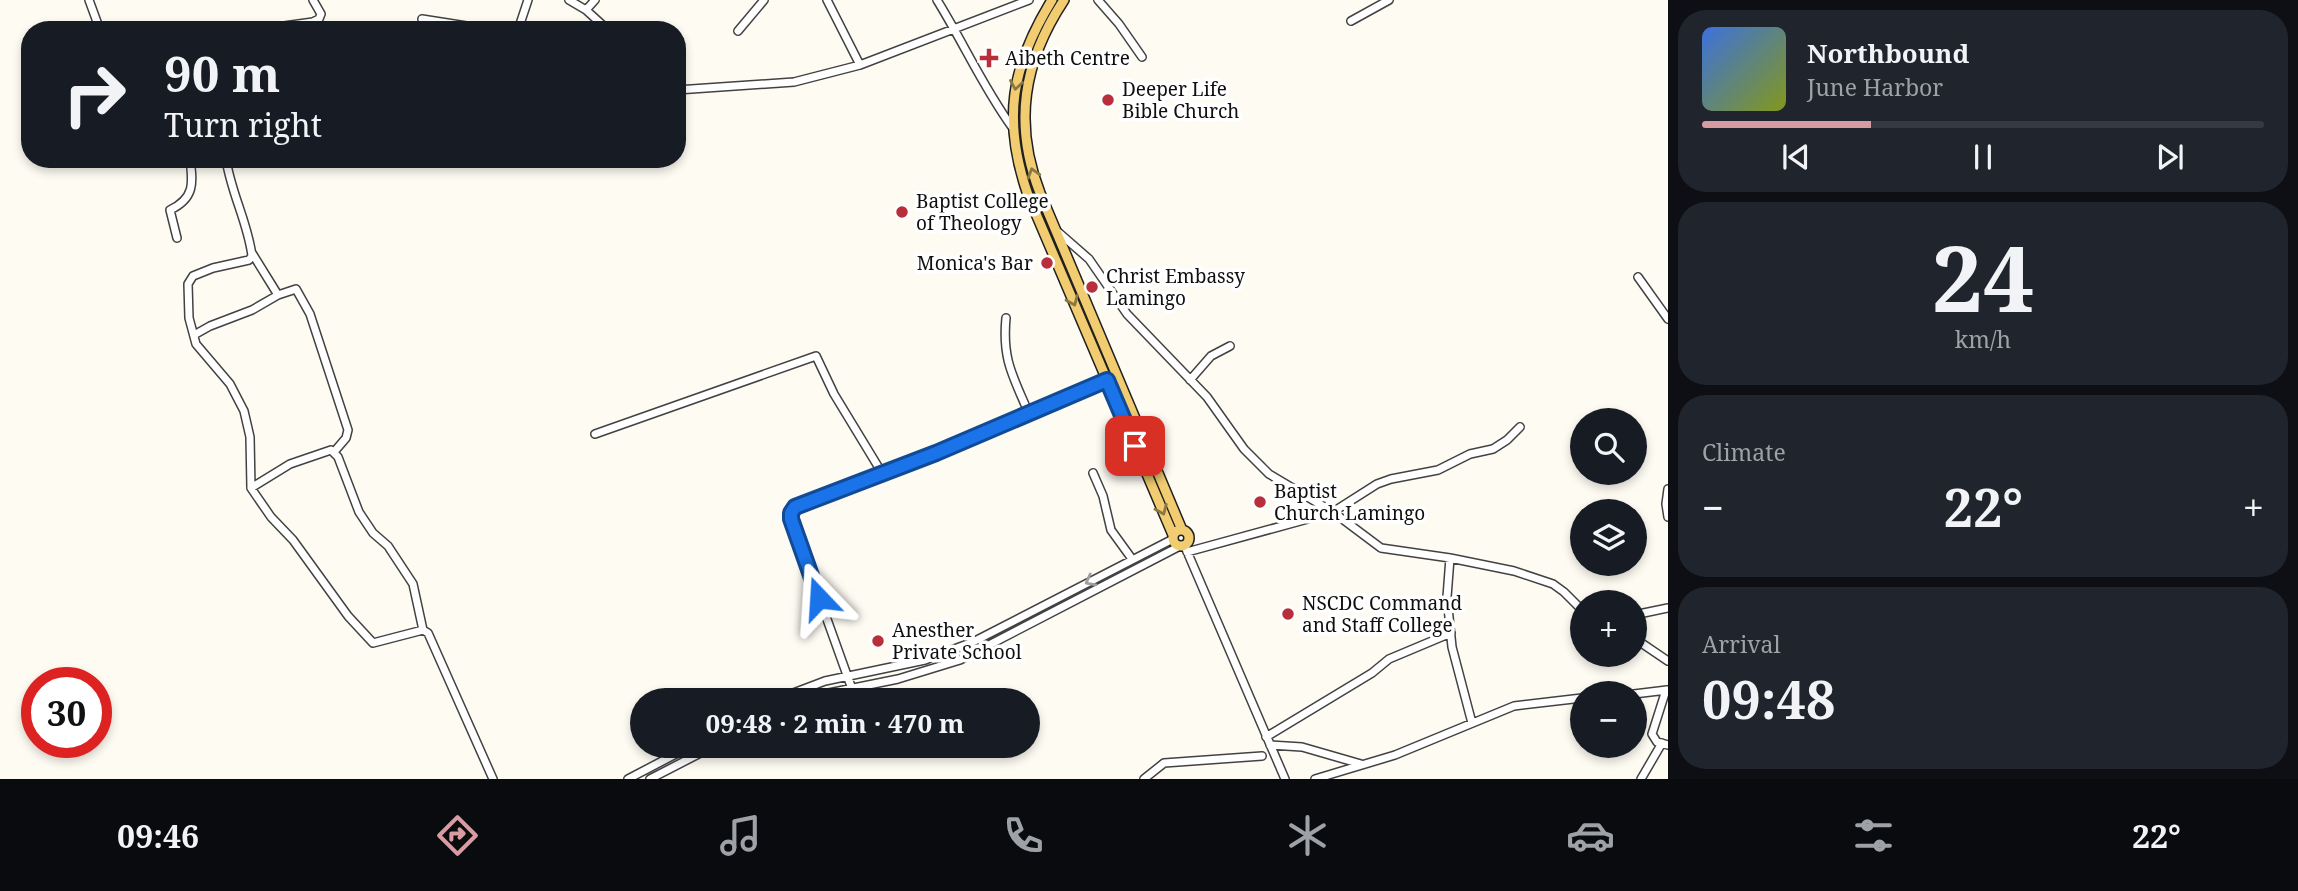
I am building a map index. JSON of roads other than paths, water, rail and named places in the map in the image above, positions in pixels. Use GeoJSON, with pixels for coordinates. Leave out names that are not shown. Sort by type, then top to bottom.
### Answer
{"type":"FeatureCollection","features":[{"type":"Feature","properties":{"kind":"main road"},"geometry":{"type":"LineString","coordinates":[[1052,0],[1031,36],[1015,84],[1012,127],[1015,152],[1028,195],[1180,541]]}},
{"type":"Feature","properties":{"kind":"main road"},"geometry":{"type":"LineString","coordinates":[[1064,0],[1038,49],[1024,101],[1025,134],[1030,163],[1180,541]]}},
{"type":"Feature","properties":{"kind":"street"},"geometry":{"type":"LineString","coordinates":[[89,0],[97,21]]}},
{"type":"Feature","properties":{"kind":"street"},"geometry":{"type":"LineString","coordinates":[[313,0],[321,15],[315,21]]}},
{"type":"Feature","properties":{"kind":"street"},"geometry":{"type":"LineString","coordinates":[[521,21],[528,0]]}},
{"type":"Feature","properties":{"kind":"street"},"geometry":{"type":"LineString","coordinates":[[569,0],[598,21]]}},
{"type":"Feature","properties":{"kind":"street"},"geometry":{"type":"LineString","coordinates":[[586,10],[596,0]]}},
{"type":"Feature","properties":{"kind":"street"},"geometry":{"type":"LineString","coordinates":[[738,31],[764,0]]}},
{"type":"Feature","properties":{"kind":"street"},"geometry":{"type":"LineString","coordinates":[[827,0],[860,65]]}},
{"type":"Feature","properties":{"kind":"street"},"geometry":{"type":"LineString","coordinates":[[936,0],[996,105],[1012,127]]}},
{"type":"Feature","properties":{"kind":"street"},"geometry":{"type":"LineString","coordinates":[[686,89],[794,82],[860,65],[1029,0]]}},
{"type":"Feature","properties":{"kind":"street"},"geometry":{"type":"LineString","coordinates":[[1098,0],[1142,57]]}},
{"type":"Feature","properties":{"kind":"street"},"geometry":{"type":"LineString","coordinates":[[1351,21],[1389,0]]}},
{"type":"Feature","properties":{"kind":"street"},"geometry":{"type":"LineString","coordinates":[[422,19],[431,21]]}},
{"type":"Feature","properties":{"kind":"street"},"geometry":{"type":"LineString","coordinates":[[177,238],[170,210],[184,200],[193,185],[191,168]]}},
{"type":"Feature","properties":{"kind":"street"},"geometry":{"type":"LineString","coordinates":[[227,168],[251,243],[252,256],[249,260],[193,276],[188,284],[189,318],[196,344],[230,384],[244,411],[250,437],[251,488],[271,517],[293,540],[341,607],[373,643],[423,630]]}},
{"type":"Feature","properties":{"kind":"street"},"geometry":{"type":"LineString","coordinates":[[1057,231],[1088,259],[1127,314],[1207,397],[1244,449],[1260,466],[1295,491],[1334,512],[1381,548],[1514,571],[1540,579],[1570,598]]}},
{"type":"Feature","properties":{"kind":"street"},"geometry":{"type":"LineString","coordinates":[[252,253],[278,295]]}},
{"type":"Feature","properties":{"kind":"street"},"geometry":{"type":"LineString","coordinates":[[1638,277],[1668,319]]}},
{"type":"Feature","properties":{"kind":"street"},"geometry":{"type":"LineString","coordinates":[[194,335],[296,289],[310,314],[348,430],[346,438],[334,452]]}},
{"type":"Feature","properties":{"kind":"street"},"geometry":{"type":"LineString","coordinates":[[1006,317],[1006,356],[1029,414]]}},
{"type":"Feature","properties":{"kind":"street"},"geometry":{"type":"LineString","coordinates":[[1190,380],[1211,356],[1230,345]]}},
{"type":"Feature","properties":{"kind":"street"},"geometry":{"type":"LineString","coordinates":[[595,435],[816,356],[834,394],[882,474]]}},
{"type":"Feature","properties":{"kind":"street"},"geometry":{"type":"LineString","coordinates":[[852,688],[791,519],[795,507],[882,474],[1107,380]]}},
{"type":"Feature","properties":{"kind":"street"},"geometry":{"type":"LineString","coordinates":[[805,688],[925,660],[973,642],[1132,559],[1180,541],[1334,512],[1377,484],[1438,470],[1470,454],[1493,449],[1520,427]]}},
{"type":"Feature","properties":{"kind":"street"},"geometry":{"type":"LineString","coordinates":[[251,488],[290,464],[331,450],[334,452],[359,512],[413,584],[423,630],[428,633],[494,779]]}},
{"type":"Feature","properties":{"kind":"street"},"geometry":{"type":"LineString","coordinates":[[1093,474],[1103,496],[1111,530],[1132,559]]}},
{"type":"Feature","properties":{"kind":"street"},"geometry":{"type":"LineString","coordinates":[[1668,489],[1668,517]]}},
{"type":"Feature","properties":{"kind":"street"},"geometry":{"type":"LineString","coordinates":[[857,688],[908,677],[960,660],[1180,541]]}},
{"type":"Feature","properties":{"kind":"street"},"geometry":{"type":"LineString","coordinates":[[1180,541],[1286,779]]}},
{"type":"Feature","properties":{"kind":"street"},"geometry":{"type":"LineString","coordinates":[[1450,558],[1447,597],[1452,647],[1472,723]]}},
{"type":"Feature","properties":{"kind":"street"},"geometry":{"type":"LineString","coordinates":[[1647,612],[1668,608]]}},
{"type":"Feature","properties":{"kind":"street"},"geometry":{"type":"LineString","coordinates":[[1268,741],[1389,659],[1451,633]]}},
{"type":"Feature","properties":{"kind":"street"},"geometry":{"type":"LineString","coordinates":[[1647,647],[1668,661]]}},
{"type":"Feature","properties":{"kind":"street"},"geometry":{"type":"LineString","coordinates":[[1641,779],[1665,744],[1657,742],[1652,734],[1667,690],[1647,692]]}},
{"type":"Feature","properties":{"kind":"street"},"geometry":{"type":"LineString","coordinates":[[1315,779],[1415,748],[1514,706],[1570,699]]}},
{"type":"Feature","properties":{"kind":"street"},"geometry":{"type":"LineString","coordinates":[[1268,741],[1302,747],[1362,764]]}},
{"type":"Feature","properties":{"kind":"street"},"geometry":{"type":"LineString","coordinates":[[1144,779],[1164,763],[1262,756]]}},
{"type":"Feature","properties":{"kind":"street"},"geometry":{"type":"LineString","coordinates":[[628,779],[668,758]]}},
{"type":"Feature","properties":{"kind":"street"},"geometry":{"type":"LineString","coordinates":[[650,779],[691,758]]}},
{"type":"Feature","properties":{"kind":"place","name":"Aibeth Centre"},"geometry":{"type":"Point","coordinates":[989,58]}},
{"type":"Feature","properties":{"kind":"place","name":"Deeper Life Bible Church"},"geometry":{"type":"Point","coordinates":[1108,100]}},
{"type":"Feature","properties":{"kind":"place","name":"Baptist College of Theology"},"geometry":{"type":"Point","coordinates":[902,212]}},
{"type":"Feature","properties":{"kind":"place","name":"Monica's Bar"},"geometry":{"type":"Point","coordinates":[1047,263]}},
{"type":"Feature","properties":{"kind":"place","name":"Christ Embassy Lamingo"},"geometry":{"type":"Point","coordinates":[1092,287]}},
{"type":"Feature","properties":{"kind":"place","name":"Baptist Church Lamingo"},"geometry":{"type":"Point","coordinates":[1260,502]}},
{"type":"Feature","properties":{"kind":"place","name":"NSCDC Command and Staff College"},"geometry":{"type":"Point","coordinates":[1288,614]}},
{"type":"Feature","properties":{"kind":"place","name":"Anesther Private School"},"geometry":{"type":"Point","coordinates":[878,641]}}]}
